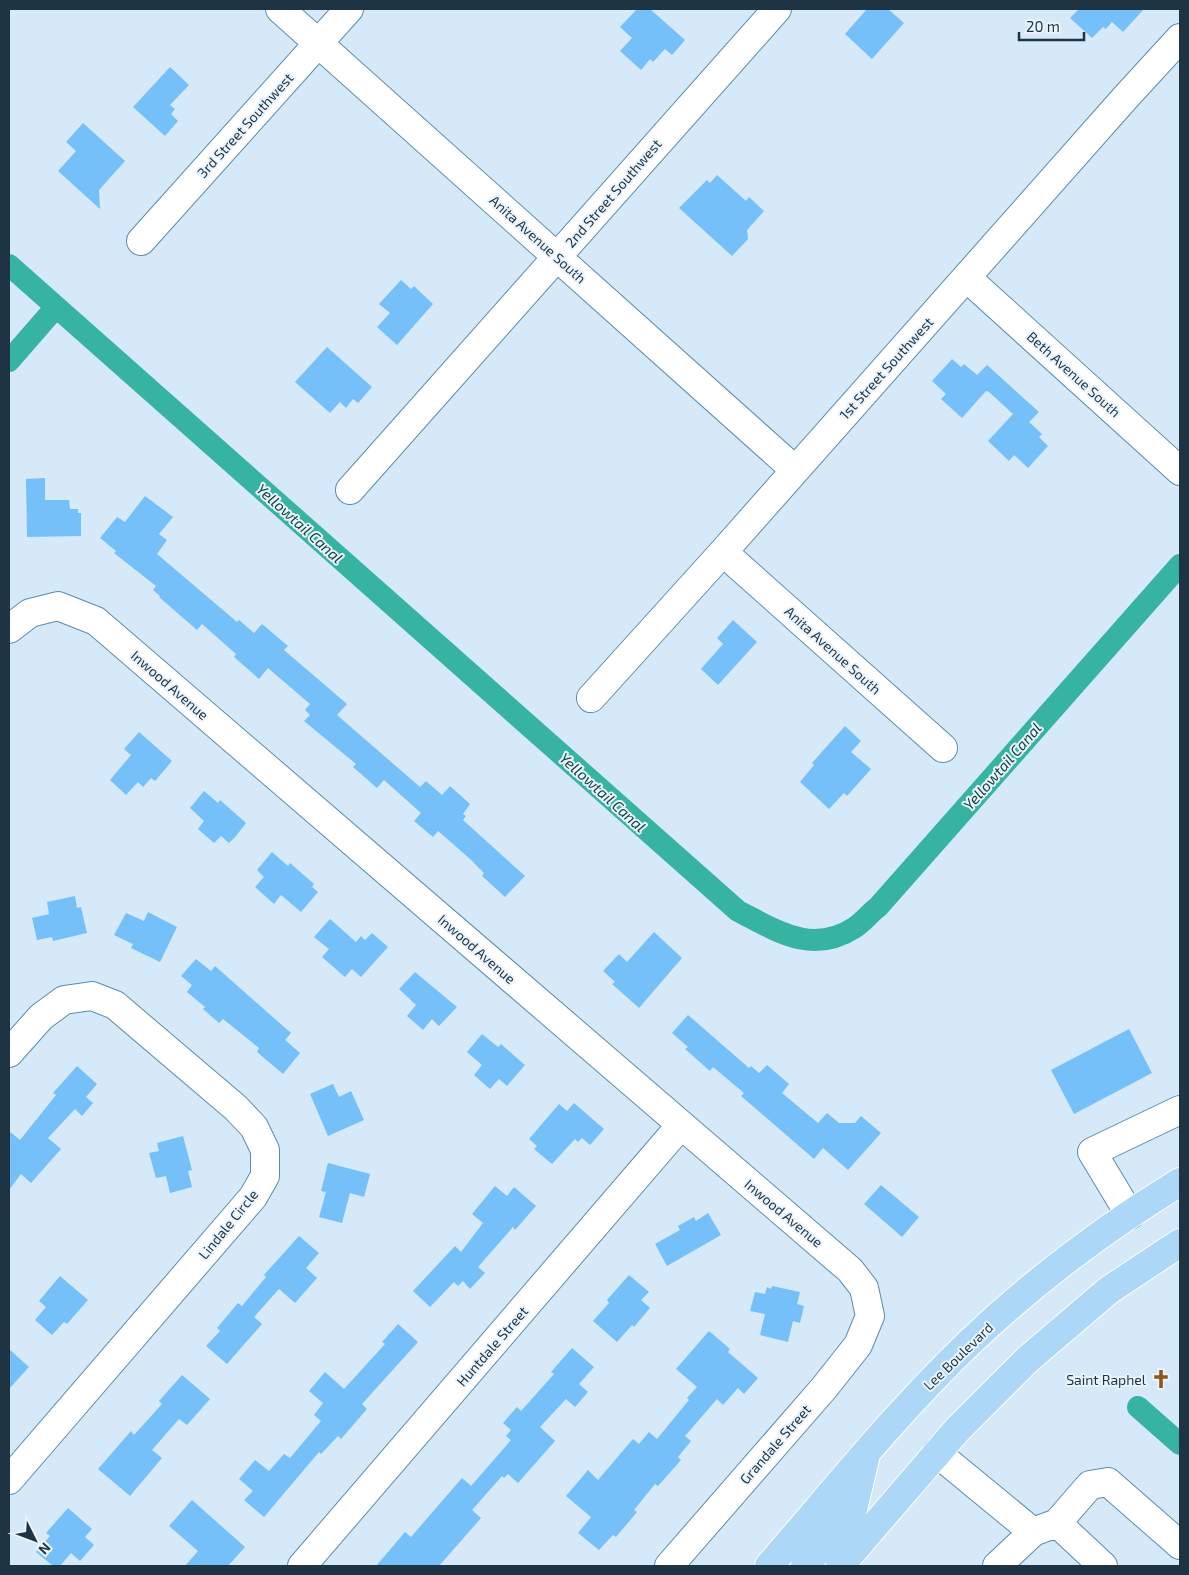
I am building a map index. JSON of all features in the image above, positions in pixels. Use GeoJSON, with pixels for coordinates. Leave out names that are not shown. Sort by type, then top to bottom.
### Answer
{"type":"FeatureCollection","features":[{"type":"Feature","properties":{"kind":"main road","name":"Lee Boulevard"},"geometry":{"type":"LineString","coordinates":[[769,1566],[920,1393],[969,1343],[1050,1272],[1180,1182]]}},
{"type":"Feature","properties":{"kind":"main road"},"geometry":{"type":"LineString","coordinates":[[840,1566],[957,1430],[1028,1359],[1109,1290],[1180,1243]]}},
{"type":"Feature","properties":{"kind":"main road"},"geometry":{"type":"LineString","coordinates":[[805,1566],[853,1509],[866,1455]]}},
{"type":"Feature","properties":{"kind":"street","name":"Anita Avenue South"},"geometry":{"type":"LineString","coordinates":[[280,9],[795,470]]}},
{"type":"Feature","properties":{"kind":"street","name":"3rd Street Southwest"},"geometry":{"type":"LineString","coordinates":[[141,242],[349,9]]}},
{"type":"Feature","properties":{"kind":"street","name":"2nd Street Southwest"},"geometry":{"type":"LineString","coordinates":[[350,490],[777,9]]}},
{"type":"Feature","properties":{"kind":"street","name":"1st Street Southwest"},"geometry":{"type":"LineString","coordinates":[[591,698],[1180,38]]}},
{"type":"Feature","properties":{"kind":"street","name":"Beth Avenue South"},"geometry":{"type":"LineString","coordinates":[[967,278],[1180,470]]}},
{"type":"Feature","properties":{"kind":"street","name":"Anita Avenue South"},"geometry":{"type":"LineString","coordinates":[[723,552],[942,748]]}},
{"type":"Feature","properties":{"kind":"street","name":"Inwood Avenue"},"geometry":{"type":"LineString","coordinates":[[9,629],[30,612],[58,606],[96,621],[850,1270],[864,1288],[870,1316]]}},
{"type":"Feature","properties":{"kind":"street","name":"Lindale Circle"},"geometry":{"type":"LineString","coordinates":[[9,1053],[41,1017],[64,1000],[92,996],[115,1005],[236,1108],[254,1127],[265,1150],[265,1176],[253,1197],[9,1480]]}},
{"type":"Feature","properties":{"kind":"street"},"geometry":{"type":"LineString","coordinates":[[1130,1215],[1092,1152],[1180,1110]]}},
{"type":"Feature","properties":{"kind":"street","name":"Huntdale Street"},"geometry":{"type":"LineString","coordinates":[[302,1566],[681,1125]]}},
{"type":"Feature","properties":{"kind":"street","name":"Grandale Street"},"geometry":{"type":"LineString","coordinates":[[669,1566],[824,1388],[858,1345],[870,1316]]}},
{"type":"Feature","properties":{"kind":"street"},"geometry":{"type":"LineString","coordinates":[[937,1453],[1103,1566]]}},
{"type":"Feature","properties":{"kind":"street"},"geometry":{"type":"LineString","coordinates":[[997,1566],[1045,1528],[1090,1485],[1108,1482],[1180,1545]]}},
{"type":"Feature","properties":{"kind":"building"},"geometry":{"type":"Polygon","coordinates":[[[637,9],[650,9],[685,40],[672,55],[665,49],[653,62],[650,59],[641,70],[620,51],[632,38],[620,27],[637,9]]]}},
{"type":"Feature","properties":{"kind":"building"},"geometry":{"type":"Polygon","coordinates":[[[867,9],[888,9],[904,23],[872,59],[845,34],[867,9]]]}},
{"type":"Feature","properties":{"kind":"building"},"geometry":{"type":"Polygon","coordinates":[[[1079,9],[1144,9],[1123,32],[1112,22],[1106,29],[1103,27],[1092,38],[1070,18],[1079,9]]]}},
{"type":"Feature","properties":{"kind":"building"},"geometry":{"type":"Polygon","coordinates":[[[170,67],[189,85],[170,105],[175,109],[171,114],[178,121],[165,136],[133,107],[170,67]]]}},
{"type":"Feature","properties":{"kind":"building"},"geometry":{"type":"Polygon","coordinates":[[[83,123],[125,161],[99,190],[100,209],[58,171],[76,151],[66,142],[83,123]]]}},
{"type":"Feature","properties":{"kind":"building"},"geometry":{"type":"Polygon","coordinates":[[[717,175],[746,201],[749,197],[764,211],[747,230],[748,239],[732,256],[679,208],[707,180],[710,183],[717,175]]]}},
{"type":"Feature","properties":{"kind":"building"},"geometry":{"type":"Polygon","coordinates":[[[401,280],[411,289],[414,286],[433,304],[397,345],[377,327],[390,313],[379,304],[401,280]]]}},
{"type":"Feature","properties":{"kind":"building"},"geometry":{"type":"Polygon","coordinates":[[[327,347],[372,387],[358,403],[353,399],[346,408],[340,402],[330,413],[295,382],[327,347]]]}},
{"type":"Feature","properties":{"kind":"building"},"geometry":{"type":"Polygon","coordinates":[[[952,359],[961,367],[964,364],[977,375],[987,365],[1039,412],[1029,422],[1042,434],[1039,437],[1048,446],[1028,468],[1014,455],[1009,461],[988,441],[1013,414],[989,392],[986,391],[962,418],[941,399],[946,394],[932,381],[952,359]]]}},
{"type":"Feature","properties":{"kind":"building"},"geometry":{"type":"Polygon","coordinates":[[[45,478],[45,500],[69,500],[70,509],[78,509],[78,513],[81,513],[81,536],[27,537],[26,479],[45,478]]]}},
{"type":"Feature","properties":{"kind":"building"},"geometry":{"type":"Polygon","coordinates":[[[145,496],[173,517],[159,534],[167,540],[157,554],[237,622],[239,620],[254,633],[262,624],[288,646],[284,650],[347,704],[337,715],[420,787],[426,781],[442,795],[450,786],[470,804],[463,814],[466,816],[463,820],[525,876],[505,897],[482,876],[484,873],[469,858],[438,831],[433,837],[414,821],[421,813],[384,780],[377,788],[353,767],[356,764],[304,721],[310,715],[305,710],[310,704],[268,668],[259,679],[234,657],[236,654],[202,624],[197,630],[159,597],[153,590],[156,586],[114,553],[116,551],[100,538],[117,517],[125,522],[145,496]]]}},
{"type":"Feature","properties":{"kind":"building"},"geometry":{"type":"Polygon","coordinates":[[[733,620],[757,642],[718,685],[701,669],[723,644],[717,638],[733,620]]]}},
{"type":"Feature","properties":{"kind":"building"},"geometry":{"type":"Polygon","coordinates":[[[845,726],[861,741],[851,752],[871,769],[847,796],[844,793],[829,809],[800,782],[814,765],[812,763],[845,726]]]}},
{"type":"Feature","properties":{"kind":"building"},"geometry":{"type":"Polygon","coordinates":[[[139,732],[172,761],[155,781],[151,778],[143,787],[138,782],[126,795],[110,780],[131,755],[124,749],[139,732]]]}},
{"type":"Feature","properties":{"kind":"building"},"geometry":{"type":"Polygon","coordinates":[[[204,791],[218,803],[220,800],[246,823],[229,843],[221,836],[214,843],[198,829],[204,821],[190,808],[204,791]]]}},
{"type":"Feature","properties":{"kind":"building"},"geometry":{"type":"Polygon","coordinates":[[[272,852],[288,866],[290,863],[314,884],[312,887],[318,892],[301,912],[281,895],[274,904],[255,887],[264,877],[257,870],[272,852]]]}},
{"type":"Feature","properties":{"kind":"building"},"geometry":{"type":"Polygon","coordinates":[[[75,896],[77,908],[81,907],[87,933],[53,941],[52,937],[37,940],[32,918],[49,914],[47,902],[75,896]]]}},
{"type":"Feature","properties":{"kind":"building"},"geometry":{"type":"Polygon","coordinates":[[[148,912],[177,927],[160,962],[131,948],[133,944],[114,935],[126,913],[144,921],[148,912]]]}},
{"type":"Feature","properties":{"kind":"building"},"geometry":{"type":"Polygon","coordinates":[[[330,919],[356,942],[361,936],[365,940],[372,933],[388,947],[361,977],[352,969],[345,977],[322,957],[329,949],[314,937],[330,919]]]}},
{"type":"Feature","properties":{"kind":"building"},"geometry":{"type":"Polygon","coordinates":[[[654,932],[682,958],[639,1008],[612,984],[615,982],[603,971],[619,954],[627,962],[654,932]]]}},
{"type":"Feature","properties":{"kind":"building"},"geometry":{"type":"Polygon","coordinates":[[[196,959],[211,971],[215,966],[291,1033],[285,1040],[300,1053],[283,1074],[257,1052],[259,1048],[223,1019],[219,1023],[203,1009],[205,1007],[187,992],[192,985],[181,976],[196,959]]]}},
{"type":"Feature","properties":{"kind":"building"},"geometry":{"type":"Polygon","coordinates":[[[415,972],[457,1007],[439,1026],[432,1019],[423,1030],[407,1016],[416,1005],[399,989],[415,972]]]}},
{"type":"Feature","properties":{"kind":"building"},"geometry":{"type":"Polygon","coordinates":[[[688,1015],[749,1068],[751,1066],[759,1073],[767,1065],[789,1084],[782,1093],[818,1123],[827,1113],[839,1123],[855,1123],[861,1116],[881,1133],[848,1170],[823,1148],[814,1159],[741,1096],[744,1093],[713,1067],[710,1071],[685,1049],[688,1047],[672,1033],[688,1015]]]}},
{"type":"Feature","properties":{"kind":"building"},"geometry":{"type":"Polygon","coordinates":[[[1129,1029],[1152,1073],[1074,1114],[1051,1070],[1129,1029]]]}},
{"type":"Feature","properties":{"kind":"building"},"geometry":{"type":"Polygon","coordinates":[[[482,1034],[498,1047],[501,1044],[525,1065],[507,1086],[499,1079],[490,1089],[474,1075],[482,1065],[467,1052],[482,1034]]]}},
{"type":"Feature","properties":{"kind":"building"},"geometry":{"type":"Polygon","coordinates":[[[77,1066],[97,1084],[86,1097],[93,1103],[82,1116],[75,1109],[48,1138],[61,1149],[31,1183],[21,1174],[9,1190],[9,1131],[20,1140],[56,1095],[53,1093],[77,1066]]]}},
{"type":"Feature","properties":{"kind":"building"},"geometry":{"type":"Polygon","coordinates":[[[333,1084],[339,1097],[351,1091],[364,1120],[328,1136],[310,1094],[333,1084]]]}},
{"type":"Feature","properties":{"kind":"building"},"geometry":{"type":"Polygon","coordinates":[[[574,1103],[604,1129],[590,1145],[582,1138],[578,1142],[575,1139],[552,1164],[534,1149],[537,1146],[529,1139],[559,1104],[567,1111],[574,1103]]]}},
{"type":"Feature","properties":{"kind":"building"},"geometry":{"type":"Polygon","coordinates":[[[183,1136],[192,1170],[188,1171],[192,1187],[170,1193],[166,1176],[156,1178],[149,1153],[159,1151],[157,1143],[183,1136]]]}},
{"type":"Feature","properties":{"kind":"building"},"geometry":{"type":"Polygon","coordinates":[[[328,1163],[370,1174],[364,1197],[350,1193],[342,1223],[319,1217],[326,1192],[321,1191],[328,1163]]]}},
{"type":"Feature","properties":{"kind":"building"},"geometry":{"type":"Polygon","coordinates":[[[881,1185],[919,1217],[902,1237],[864,1204],[881,1185]]]}},
{"type":"Feature","properties":{"kind":"building"},"geometry":{"type":"Polygon","coordinates":[[[495,1186],[507,1196],[514,1187],[536,1206],[515,1230],[513,1227],[478,1267],[485,1273],[470,1289],[463,1281],[458,1286],[454,1282],[430,1307],[413,1291],[455,1246],[461,1252],[483,1223],[472,1214],[495,1186]]]}},
{"type":"Feature","properties":{"kind":"building"},"geometry":{"type":"Polygon","coordinates":[[[708,1213],[721,1235],[667,1266],[655,1244],[680,1230],[678,1226],[694,1217],[696,1221],[708,1213]]]}},
{"type":"Feature","properties":{"kind":"building"},"geometry":{"type":"Polygon","coordinates":[[[299,1236],[319,1253],[306,1268],[317,1278],[295,1303],[279,1289],[254,1317],[262,1324],[227,1364],[206,1346],[220,1331],[217,1328],[238,1303],[242,1306],[266,1277],[264,1275],[299,1236]]]}},
{"type":"Feature","properties":{"kind":"building"},"geometry":{"type":"Polygon","coordinates":[[[629,1275],[649,1292],[641,1300],[650,1308],[634,1327],[632,1325],[617,1342],[593,1321],[609,1303],[607,1300],[629,1275]]]}},
{"type":"Feature","properties":{"kind":"building"},"geometry":{"type":"Polygon","coordinates":[[[60,1276],[88,1300],[67,1324],[64,1322],[52,1335],[35,1320],[46,1307],[39,1301],[60,1276]]]}},
{"type":"Feature","properties":{"kind":"building"},"geometry":{"type":"Polygon","coordinates":[[[772,1286],[800,1292],[797,1304],[804,1306],[800,1323],[793,1321],[788,1342],[760,1335],[765,1314],[750,1311],[755,1292],[765,1294],[767,1287],[771,1289],[772,1286]]]}},
{"type":"Feature","properties":{"kind":"building"},"geometry":{"type":"Polygon","coordinates":[[[398,1324],[418,1342],[362,1404],[367,1409],[341,1439],[338,1436],[321,1454],[319,1452],[264,1517],[244,1500],[253,1491],[239,1479],[255,1460],[269,1471],[284,1454],[290,1458],[321,1421],[314,1415],[323,1403],[309,1391],[325,1372],[344,1389],[385,1344],[382,1342],[398,1324]]]}},
{"type":"Feature","properties":{"kind":"building"},"geometry":{"type":"Polygon","coordinates":[[[709,1331],[730,1349],[728,1352],[758,1378],[744,1394],[738,1388],[723,1405],[717,1399],[685,1436],[691,1441],[678,1457],[681,1460],[658,1486],[655,1484],[634,1510],[637,1512],[616,1537],[613,1535],[599,1550],[578,1533],[591,1517],[566,1496],[588,1470],[598,1480],[633,1439],[639,1444],[649,1432],[657,1439],[689,1400],[687,1398],[697,1387],[676,1369],[709,1331]]]}},
{"type":"Feature","properties":{"kind":"building"},"geometry":{"type":"Polygon","coordinates":[[[572,1348],[594,1367],[579,1384],[588,1392],[575,1407],[566,1399],[540,1427],[555,1441],[518,1483],[508,1474],[504,1478],[502,1476],[472,1510],[481,1518],[439,1566],[376,1566],[405,1532],[411,1537],[462,1478],[471,1486],[511,1440],[506,1436],[511,1430],[503,1423],[517,1407],[521,1411],[554,1374],[551,1372],[572,1348]]]}},
{"type":"Feature","properties":{"kind":"building"},"geometry":{"type":"Polygon","coordinates":[[[9,1349],[29,1367],[9,1389],[9,1349]]]}},
{"type":"Feature","properties":{"kind":"building"},"geometry":{"type":"Polygon","coordinates":[[[182,1375],[210,1399],[187,1425],[179,1419],[152,1450],[162,1458],[130,1496],[98,1469],[131,1431],[134,1435],[162,1404],[159,1401],[182,1375]]]}},
{"type":"Feature","properties":{"kind":"building"},"geometry":{"type":"Polygon","coordinates":[[[192,1500],[245,1547],[228,1566],[185,1566],[198,1551],[169,1526],[192,1500]]]}},
{"type":"Feature","properties":{"kind":"building"},"geometry":{"type":"Polygon","coordinates":[[[68,1508],[92,1529],[85,1537],[94,1545],[80,1561],[71,1553],[60,1566],[53,1566],[36,1552],[50,1536],[46,1533],[68,1508]]]}},
{"type":"Feature","properties":{"kind":"waterway","name":"Yellowtail Canal"},"geometry":{"type":"LineString","coordinates":[[9,265],[738,911],[767,926],[795,937],[809,940],[824,940],[839,936],[857,926],[878,907],[1180,565]]}},
{"type":"Feature","properties":{"kind":"waterway"},"geometry":{"type":"LineString","coordinates":[[9,361],[56,307]]}},
{"type":"Feature","properties":{"kind":"waterway"},"geometry":{"type":"LineString","coordinates":[[1138,1407],[1180,1444]]}},
{"type":"Feature","properties":{"kind":"place","name":"Saint Raphel"},"geometry":{"type":"Point","coordinates":[1161,1379]}}]}
